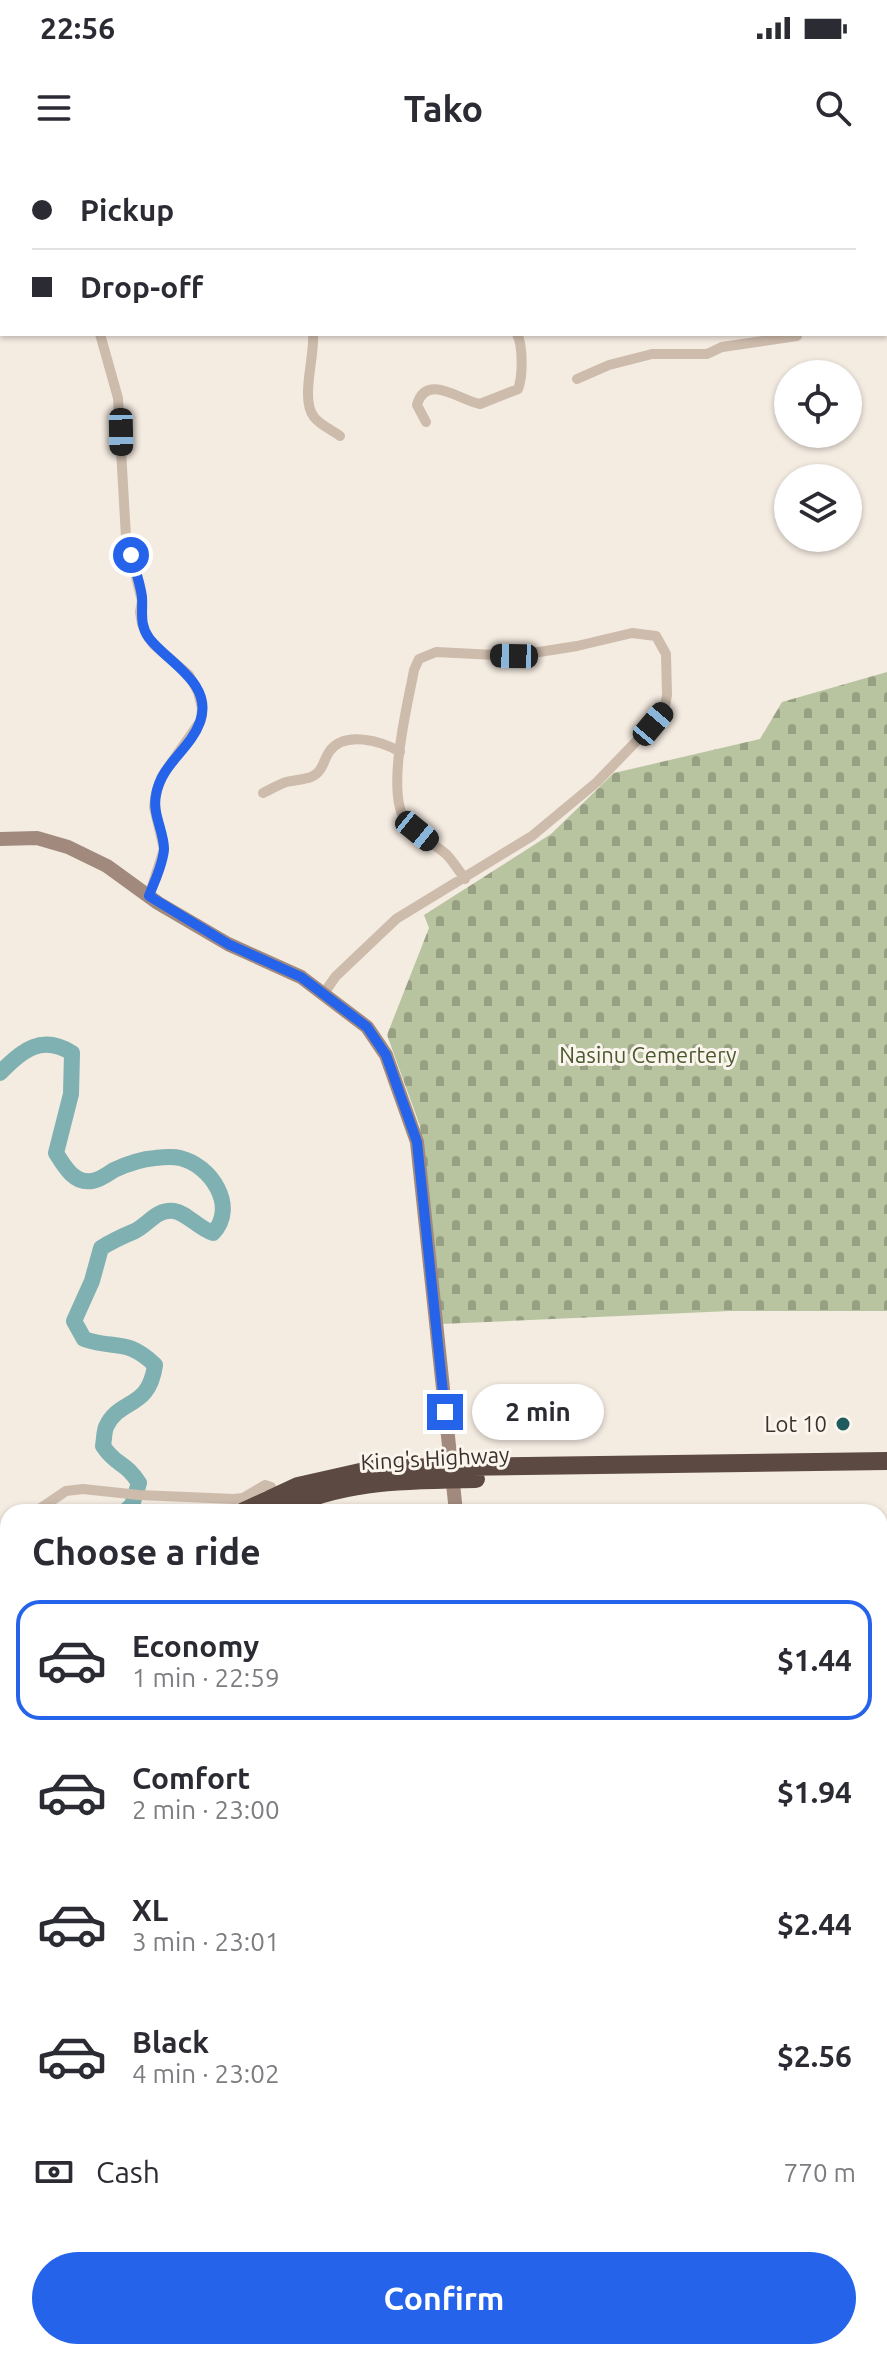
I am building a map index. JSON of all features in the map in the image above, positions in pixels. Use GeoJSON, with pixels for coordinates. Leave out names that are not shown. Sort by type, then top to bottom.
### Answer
{"type":"FeatureCollection","features":[{"type":"Feature","properties":{"kind":"highway","name":"King's Highway"},"geometry":{"type":"LineString","coordinates":[[277,1503],[339,1488],[450,1473],[887,1461]]}},
{"type":"Feature","properties":{"kind":"highway","name":"King's Highway"},"geometry":{"type":"LineString","coordinates":[[450,1473],[887,1471]]}},
{"type":"Feature","properties":{"kind":"street"},"geometry":{"type":"LineString","coordinates":[[101,336],[118,398],[126,537],[140,588],[142,624],[154,645],[189,675],[202,708],[201,720],[162,776],[156,793],[154,807],[164,849],[149,896]]}},
{"type":"Feature","properties":{"kind":"street"},"geometry":{"type":"LineString","coordinates":[[313,336],[308,404],[316,420],[340,436]]}},
{"type":"Feature","properties":{"kind":"street"},"geometry":{"type":"LineString","coordinates":[[426,422],[417,405],[419,398],[428,391],[443,389],[480,404],[518,389],[523,350],[518,336]]}},
{"type":"Feature","properties":{"kind":"street"},"geometry":{"type":"LineString","coordinates":[[577,379],[609,365],[652,354],[707,354],[722,347],[770,337],[778,341],[797,336]]}},
{"type":"Feature","properties":{"kind":"street"},"geometry":{"type":"LineString","coordinates":[[324,993],[336,976],[396,919],[465,879],[532,836],[597,782],[664,711],[667,695],[666,654],[661,640],[656,636],[632,633],[514,656],[436,652],[419,659],[414,670],[400,752],[397,796],[405,821],[449,857],[465,879]]}},
{"type":"Feature","properties":{"kind":"street"},"geometry":{"type":"LineString","coordinates":[[263,793],[289,781],[313,776],[321,770],[330,750],[338,744],[364,740],[388,745],[400,752]]}},
{"type":"Feature","properties":{"kind":"street"},"geometry":{"type":"LineString","coordinates":[[0,839],[37,838],[68,847],[107,866],[149,896],[228,944],[301,977],[367,1027],[386,1055],[417,1142],[455,1504]]}},
{"type":"Feature","properties":{"kind":"street"},"geometry":{"type":"LineString","coordinates":[[47,1504],[66,1491],[243,1498],[265,1485],[271,1487],[277,1503]]}},
{"type":"Feature","properties":{"kind":"green space","name":"Nasinu Cemertery"},"geometry":{"type":"Polygon","coordinates":[[[887,672],[887,1311],[730,1311],[441,1324],[420,1126],[387,1035],[429,928],[424,915],[551,834],[614,773],[760,739],[782,702],[887,672]]]}},
{"type":"Feature","properties":{"kind":"waterway"},"geometry":{"type":"LineString","coordinates":[[0,1073],[33,1047],[51,1045],[72,1053],[71,1094],[56,1153],[66,1168],[80,1180],[92,1181],[140,1161],[177,1157],[202,1169],[218,1188],[222,1200],[220,1223],[213,1233],[183,1215],[168,1211],[101,1248],[92,1281],[74,1321],[84,1339],[129,1348],[155,1365],[147,1390],[118,1411],[105,1431],[103,1446],[139,1483],[132,1504]]}},
{"type":"Feature","properties":{"kind":"place","name":"Lot 10"},"geometry":{"type":"Point","coordinates":[843,1424]}},
{"type":"Feature","properties":{"kind":"route"},"geometry":{"type":"LineString","coordinates":[[131,555],[140,588],[140,612],[146,634],[154,645],[189,675],[202,708],[195,732],[162,776],[156,793],[154,807],[164,849],[149,896],[228,944],[301,977],[367,1027],[386,1055],[417,1142],[445,1412]]}}]}
